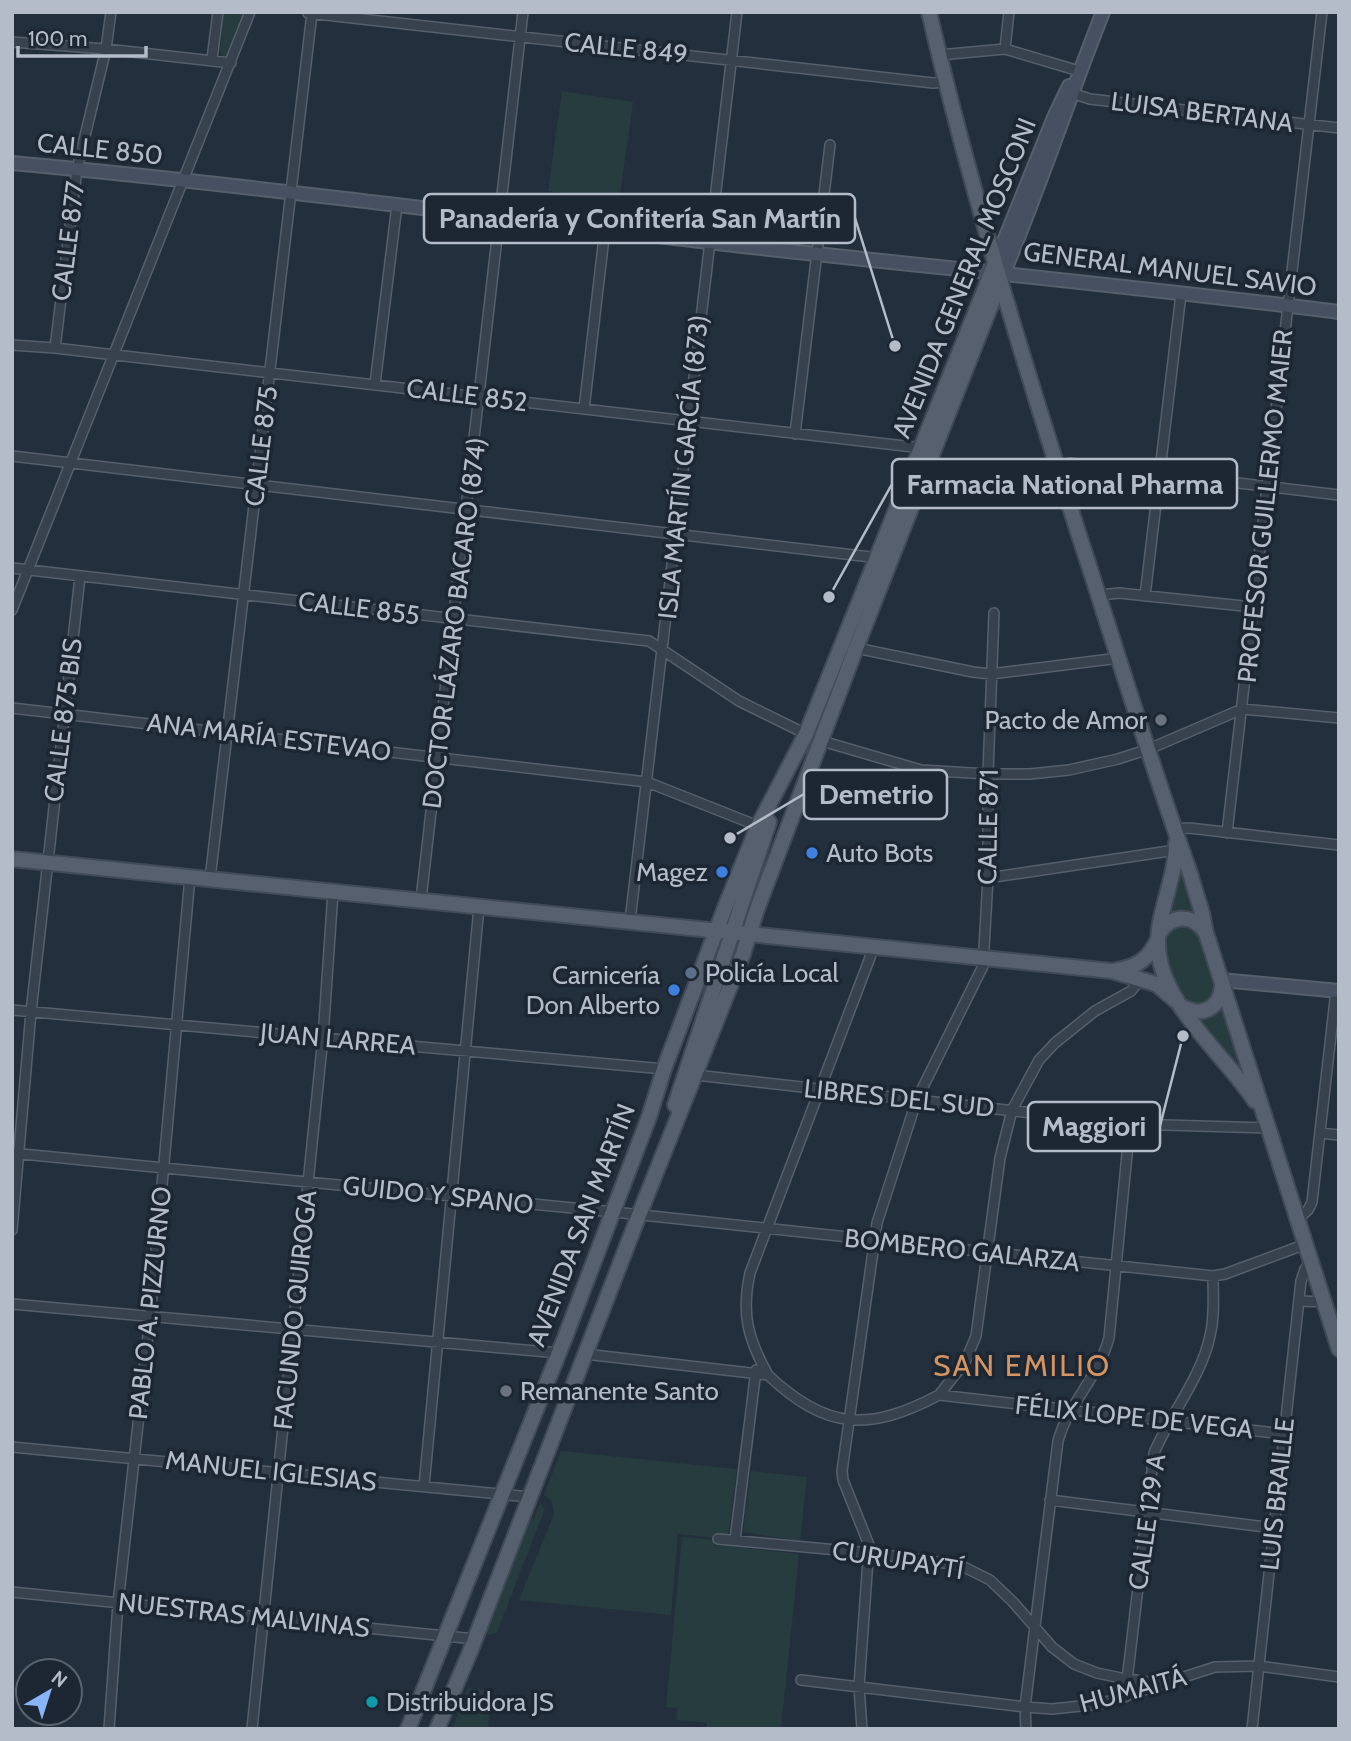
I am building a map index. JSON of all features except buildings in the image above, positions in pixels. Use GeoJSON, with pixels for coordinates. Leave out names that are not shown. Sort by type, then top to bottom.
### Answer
{"type":"FeatureCollection","features":[{"type":"Feature","properties":{"kind":"main road"},"geometry":{"type":"LineString","coordinates":[[929,12],[945,82],[998,272],[1057,466],[1202,912],[1206,933],[1339,1349]]}},
{"type":"Feature","properties":{"kind":"main road","name":"AVENIDA GENERAL MOSCONI"},"geometry":{"type":"LineString","coordinates":[[750,934],[757,909],[998,272],[1103,12]]}},
{"type":"Feature","properties":{"kind":"main road","name":"CALLE 850"},"geometry":{"type":"LineString","coordinates":[[12,163],[605,229]]}},
{"type":"Feature","properties":{"kind":"main road","name":"GENERAL MANUEL SAVIO"},"geometry":{"type":"LineString","coordinates":[[605,229],[1339,312]]}},
{"type":"Feature","properties":{"kind":"main road","name":"AVENIDA GENERAL MOSCONI"},"geometry":{"type":"LineString","coordinates":[[717,930],[758,826],[806,734],[922,448],[998,272]]}},
{"type":"Feature","properties":{"kind":"main road"},"geometry":{"type":"LineString","coordinates":[[647,1198],[662,1144],[770,820],[806,734]]}},
{"type":"Feature","properties":{"kind":"main road"},"geometry":{"type":"LineString","coordinates":[[1175,832],[1175,866],[1159,936],[1160,957],[1178,1003],[1250,1093],[1269,1128]]}},
{"type":"Feature","properties":{"kind":"main road"},"geometry":{"type":"LineString","coordinates":[[12,859],[1112,971],[1156,984],[1178,1003],[1195,1013],[1207,1010],[1220,998],[1222,983]]}},
{"type":"Feature","properties":{"kind":"main road"},"geometry":{"type":"LineString","coordinates":[[1112,971],[1138,965],[1150,953],[1171,920],[1181,918],[1194,922],[1206,933]]}},
{"type":"Feature","properties":{"kind":"main road","name":"AVENIDA SAN MARTÍN"},"geometry":{"type":"LineString","coordinates":[[408,1729],[614,1212],[717,930]]}},
{"type":"Feature","properties":{"kind":"main road","name":"AVENIDA SAN MARTÍN"},"geometry":{"type":"LineString","coordinates":[[438,1729],[750,934]]}},
{"type":"Feature","properties":{"kind":"main road"},"geometry":{"type":"LineString","coordinates":[[1222,983],[1338,991]]}},
{"type":"Feature","properties":{"kind":"street","name":"CALLE 877"},"geometry":{"type":"LineString","coordinates":[[55,348],[77,169],[106,49],[111,12]]}},
{"type":"Feature","properties":{"kind":"street"},"geometry":{"type":"LineString","coordinates":[[212,59],[218,12]]}},
{"type":"Feature","properties":{"kind":"street"},"geometry":{"type":"LineString","coordinates":[[12,610],[250,12]]}},
{"type":"Feature","properties":{"kind":"street","name":"CALLE 849"},"geometry":{"type":"LineString","coordinates":[[306,12],[933,83],[945,82]]}},
{"type":"Feature","properties":{"kind":"street","name":"DOCTOR LÁZARO BACARO (874)"},"geometry":{"type":"LineString","coordinates":[[421,899],[523,12]]}},
{"type":"Feature","properties":{"kind":"street","name":"ISLA MARTÍN GARCÍA (873)"},"geometry":{"type":"LineString","coordinates":[[630,921],[737,12]]}},
{"type":"Feature","properties":{"kind":"street"},"geometry":{"type":"LineString","coordinates":[[1005,49],[1009,12]]}},
{"type":"Feature","properties":{"kind":"street","name":"PROFESOR GUILLERMO MAIER"},"geometry":{"type":"LineString","coordinates":[[1227,833],[1322,12]]}},
{"type":"Feature","properties":{"kind":"street","name":"CALLE 875"},"geometry":{"type":"LineString","coordinates":[[210,879],[312,13]]}},
{"type":"Feature","properties":{"kind":"street"},"geometry":{"type":"LineString","coordinates":[[12,42],[212,59],[231,63]]}},
{"type":"Feature","properties":{"kind":"street","name":"LUISA BERTANA"},"geometry":{"type":"LineString","coordinates":[[939,55],[1005,49],[1079,71]]}},
{"type":"Feature","properties":{"kind":"street","name":"LUISA BERTANA"},"geometry":{"type":"LineString","coordinates":[[1070,93],[1090,99],[1339,128]]}},
{"type":"Feature","properties":{"kind":"street"},"geometry":{"type":"LineString","coordinates":[[795,434],[830,145]]}},
{"type":"Feature","properties":{"kind":"street"},"geometry":{"type":"LineString","coordinates":[[375,384],[397,205]]}},
{"type":"Feature","properties":{"kind":"street"},"geometry":{"type":"LineString","coordinates":[[583,409],[605,229]]}},
{"type":"Feature","properties":{"kind":"street"},"geometry":{"type":"LineString","coordinates":[[1146,596],[1181,294]]}},
{"type":"Feature","properties":{"kind":"street","name":"CALLE 852"},"geometry":{"type":"LineString","coordinates":[[12,345],[922,448]]}},
{"type":"Feature","properties":{"kind":"street"},"geometry":{"type":"LineString","coordinates":[[12,456],[676,532],[879,558]]}},
{"type":"Feature","properties":{"kind":"street"},"geometry":{"type":"LineString","coordinates":[[1057,466],[1070,463],[1339,495]]}},
{"type":"Feature","properties":{"kind":"street","name":"CALLE 855"},"geometry":{"type":"LineString","coordinates":[[12,569],[649,641],[739,701],[806,734]]}},
{"type":"Feature","properties":{"kind":"street","name":"CALLE 875 BIS"},"geometry":{"type":"LineString","coordinates":[[12,1230],[16,1154],[80,577]]}},
{"type":"Feature","properties":{"kind":"street"},"geometry":{"type":"LineString","coordinates":[[1099,595],[1119,593],[1253,607]]}},
{"type":"Feature","properties":{"kind":"street","name":"CALLE 871"},"geometry":{"type":"LineString","coordinates":[[869,1553],[867,1539],[843,1480],[842,1471],[872,1240],[917,1099],[981,972],[984,958],[994,613]]}},
{"type":"Feature","properties":{"kind":"street"},"geometry":{"type":"LineString","coordinates":[[856,648],[991,674],[1119,658]]}},
{"type":"Feature","properties":{"kind":"street","name":"ANA MARÍA ESTEVAO"},"geometry":{"type":"LineString","coordinates":[[12,708],[647,782],[758,826]]}},
{"type":"Feature","properties":{"kind":"street"},"geometry":{"type":"LineString","coordinates":[[822,741],[904,766],[935,771],[1030,774],[1101,764],[1149,749],[1242,709],[1339,718]]}},
{"type":"Feature","properties":{"kind":"street"},"geometry":{"type":"LineString","coordinates":[[1175,832],[1189,828],[1339,845]]}},
{"type":"Feature","properties":{"kind":"street"},"geometry":{"type":"LineString","coordinates":[[988,878],[1176,850]]}},
{"type":"Feature","properties":{"kind":"street","name":"PABLO A. PIZZURNO"},"geometry":{"type":"LineString","coordinates":[[109,1729],[118,1603],[150,1317],[190,877]]}},
{"type":"Feature","properties":{"kind":"street","name":"FACUNDO QUIROGA"},"geometry":{"type":"LineString","coordinates":[[252,1729],[323,1037],[333,892]]}},
{"type":"Feature","properties":{"kind":"street"},"geometry":{"type":"LineString","coordinates":[[424,1486],[479,906]]}},
{"type":"Feature","properties":{"kind":"street"},"geometry":{"type":"LineString","coordinates":[[735,1540],[758,1358],[749,1335],[746,1293],[750,1273],[874,947]]}},
{"type":"Feature","properties":{"kind":"street"},"geometry":{"type":"LineString","coordinates":[[939,1395],[957,1374],[972,1349],[976,1336],[1000,1158],[1012,1110],[1039,1060],[1055,1043],[1095,1011],[1131,991],[1141,979]]}},
{"type":"Feature","properties":{"kind":"street"},"geometry":{"type":"LineString","coordinates":[[1297,1220],[1312,1202],[1338,991]]}},
{"type":"Feature","properties":{"kind":"street","name":"JUAN LARREA"},"geometry":{"type":"LineString","coordinates":[[12,1010],[664,1069]]}},
{"type":"Feature","properties":{"kind":"street","name":"LIBRES DEL SUD"},"geometry":{"type":"LineString","coordinates":[[696,1075],[1130,1124],[1269,1128]]}},
{"type":"Feature","properties":{"kind":"street"},"geometry":{"type":"LineString","coordinates":[[1026,1729],[1025,1707],[1058,1441],[1072,1409],[1104,1358],[1109,1338],[1130,1124]]}},
{"type":"Feature","properties":{"kind":"street"},"geometry":{"type":"LineString","coordinates":[[1320,1133],[1339,1135]]}},
{"type":"Feature","properties":{"kind":"street","name":"GUIDO Y SPANO"},"geometry":{"type":"LineString","coordinates":[[16,1154],[614,1212]]}},
{"type":"Feature","properties":{"kind":"street","name":"BOMBERO GALARZA"},"geometry":{"type":"LineString","coordinates":[[614,1212],[1213,1276],[1306,1244]]}},
{"type":"Feature","properties":{"kind":"street","name":"LUIS BRAILLE"},"geometry":{"type":"LineString","coordinates":[[1252,1729],[1299,1301],[1305,1269],[1311,1261]]}},
{"type":"Feature","properties":{"kind":"street","name":"CALLE 129 A"},"geometry":{"type":"LineString","coordinates":[[1125,1697],[1154,1453],[1190,1387],[1209,1341],[1213,1276]]}},
{"type":"Feature","properties":{"kind":"street"},"geometry":{"type":"LineString","coordinates":[[1299,1301],[1324,1302]]}},
{"type":"Feature","properties":{"kind":"street"},"geometry":{"type":"LineString","coordinates":[[12,1304],[559,1353]]}},
{"type":"Feature","properties":{"kind":"street"},"geometry":{"type":"LineString","coordinates":[[585,1354],[768,1375]]}},
{"type":"Feature","properties":{"kind":"street","name":"FÉLIX LOPE DE VEGA"},"geometry":{"type":"LineString","coordinates":[[758,1358],[768,1375],[787,1394],[805,1405],[849,1421],[894,1415],[939,1395],[1284,1434]]}},
{"type":"Feature","properties":{"kind":"street","name":"MANUEL IGLESIAS"},"geometry":{"type":"LineString","coordinates":[[12,1447],[530,1497]]}},
{"type":"Feature","properties":{"kind":"street"},"geometry":{"type":"LineString","coordinates":[[1051,1500],[1273,1528]]}},
{"type":"Feature","properties":{"kind":"street","name":"CURUPAYTÍ"},"geometry":{"type":"LineString","coordinates":[[718,1539],[869,1553],[950,1563],[970,1569],[990,1580],[1001,1590],[1052,1647],[1074,1664],[1097,1673],[1141,1682],[1165,1682]]}},
{"type":"Feature","properties":{"kind":"street"},"geometry":{"type":"LineString","coordinates":[[863,1729],[859,1687],[869,1553]]}},
{"type":"Feature","properties":{"kind":"street","name":"NUESTRAS MALVINAS"},"geometry":{"type":"LineString","coordinates":[[12,1592],[475,1639]]}},
{"type":"Feature","properties":{"kind":"street","name":"HUMAITÁ"},"geometry":{"type":"LineString","coordinates":[[801,1680],[1025,1707],[1081,1707],[1125,1697],[1215,1667],[1259,1666],[1339,1677]]}},
{"type":"Feature","properties":{"kind":"green space"},"geometry":{"type":"Polygon","coordinates":[[[224,12],[246,12],[228,57],[222,56],[220,51],[224,12]]]}},
{"type":"Feature","properties":{"kind":"green space"},"geometry":{"type":"Polygon","coordinates":[[[562,91],[633,102],[619,201],[548,191],[562,91]]]}},
{"type":"Feature","properties":{"kind":"green space"},"geometry":{"type":"Polygon","coordinates":[[[1180,867],[1183,868],[1198,917],[1169,919],[1180,867]]]}},
{"type":"Feature","properties":{"kind":"green space"},"geometry":{"type":"Polygon","coordinates":[[[1179,923],[1198,931],[1218,988],[1215,999],[1193,1008],[1178,992],[1170,974],[1166,954],[1164,932],[1179,923]]]}},
{"type":"Feature","properties":{"kind":"green space"},"geometry":{"type":"Polygon","coordinates":[[[1223,1003],[1243,1071],[1239,1073],[1192,1015],[1223,1003]]]}},
{"type":"Feature","properties":{"kind":"green space"},"geometry":{"type":"Polygon","coordinates":[[[561,1451],[737,1469],[728,1535],[718,1534],[717,1538],[678,1534],[671,1615],[519,1600],[554,1514],[551,1500],[544,1495],[561,1451]]]}},
{"type":"Feature","properties":{"kind":"green space"},"geometry":{"type":"Polygon","coordinates":[[[751,1471],[807,1477],[800,1541],[743,1532],[751,1471]]]}},
{"type":"Feature","properties":{"kind":"green space"},"geometry":{"type":"Polygon","coordinates":[[[540,1503],[545,1509],[497,1632],[489,1635],[485,1632],[526,1518],[534,1519],[540,1503]]]}},
{"type":"Feature","properties":{"kind":"green space"},"geometry":{"type":"Polygon","coordinates":[[[682,1537],[716,1540],[715,1545],[799,1554],[781,1729],[707,1729],[707,1723],[676,1720],[677,1708],[666,1707],[682,1537]]]}},
{"type":"Feature","properties":{"kind":"green space"},"geometry":{"type":"Polygon","coordinates":[[[468,1688],[491,1691],[488,1729],[452,1729],[468,1688]]]}},
{"type":"Feature","properties":{"kind":"place","name":"Panadería y Confitería San Martín"},"geometry":{"type":"Point","coordinates":[895,346]}},
{"type":"Feature","properties":{"kind":"place","name":"Farmacia National Pharma"},"geometry":{"type":"Point","coordinates":[829,597]}},
{"type":"Feature","properties":{"kind":"place","name":"Pacto de Amor"},"geometry":{"type":"Point","coordinates":[1161,720]}},
{"type":"Feature","properties":{"kind":"place","name":"Demetrio"},"geometry":{"type":"Point","coordinates":[730,838]}},
{"type":"Feature","properties":{"kind":"place","name":"Auto Bots"},"geometry":{"type":"Point","coordinates":[812,853]}},
{"type":"Feature","properties":{"kind":"place","name":"Magez"},"geometry":{"type":"Point","coordinates":[722,872]}},
{"type":"Feature","properties":{"kind":"place","name":"Policía Local"},"geometry":{"type":"Point","coordinates":[691,973]}},
{"type":"Feature","properties":{"kind":"place","name":"Carnicería Don Alberto"},"geometry":{"type":"Point","coordinates":[674,990]}},
{"type":"Feature","properties":{"kind":"place","name":"Maggiori"},"geometry":{"type":"Point","coordinates":[1183,1036]}},
{"type":"Feature","properties":{"kind":"place","name":"Remanente Santo"},"geometry":{"type":"Point","coordinates":[506,1391]}},
{"type":"Feature","properties":{"kind":"place","name":"Distribuidora JS"},"geometry":{"type":"Point","coordinates":[372,1702]}},
{"type":"Feature","properties":{"kind":"district","name":"SAN EMILIO"},"geometry":{"type":"Point","coordinates":[1022,1366]}}]}
